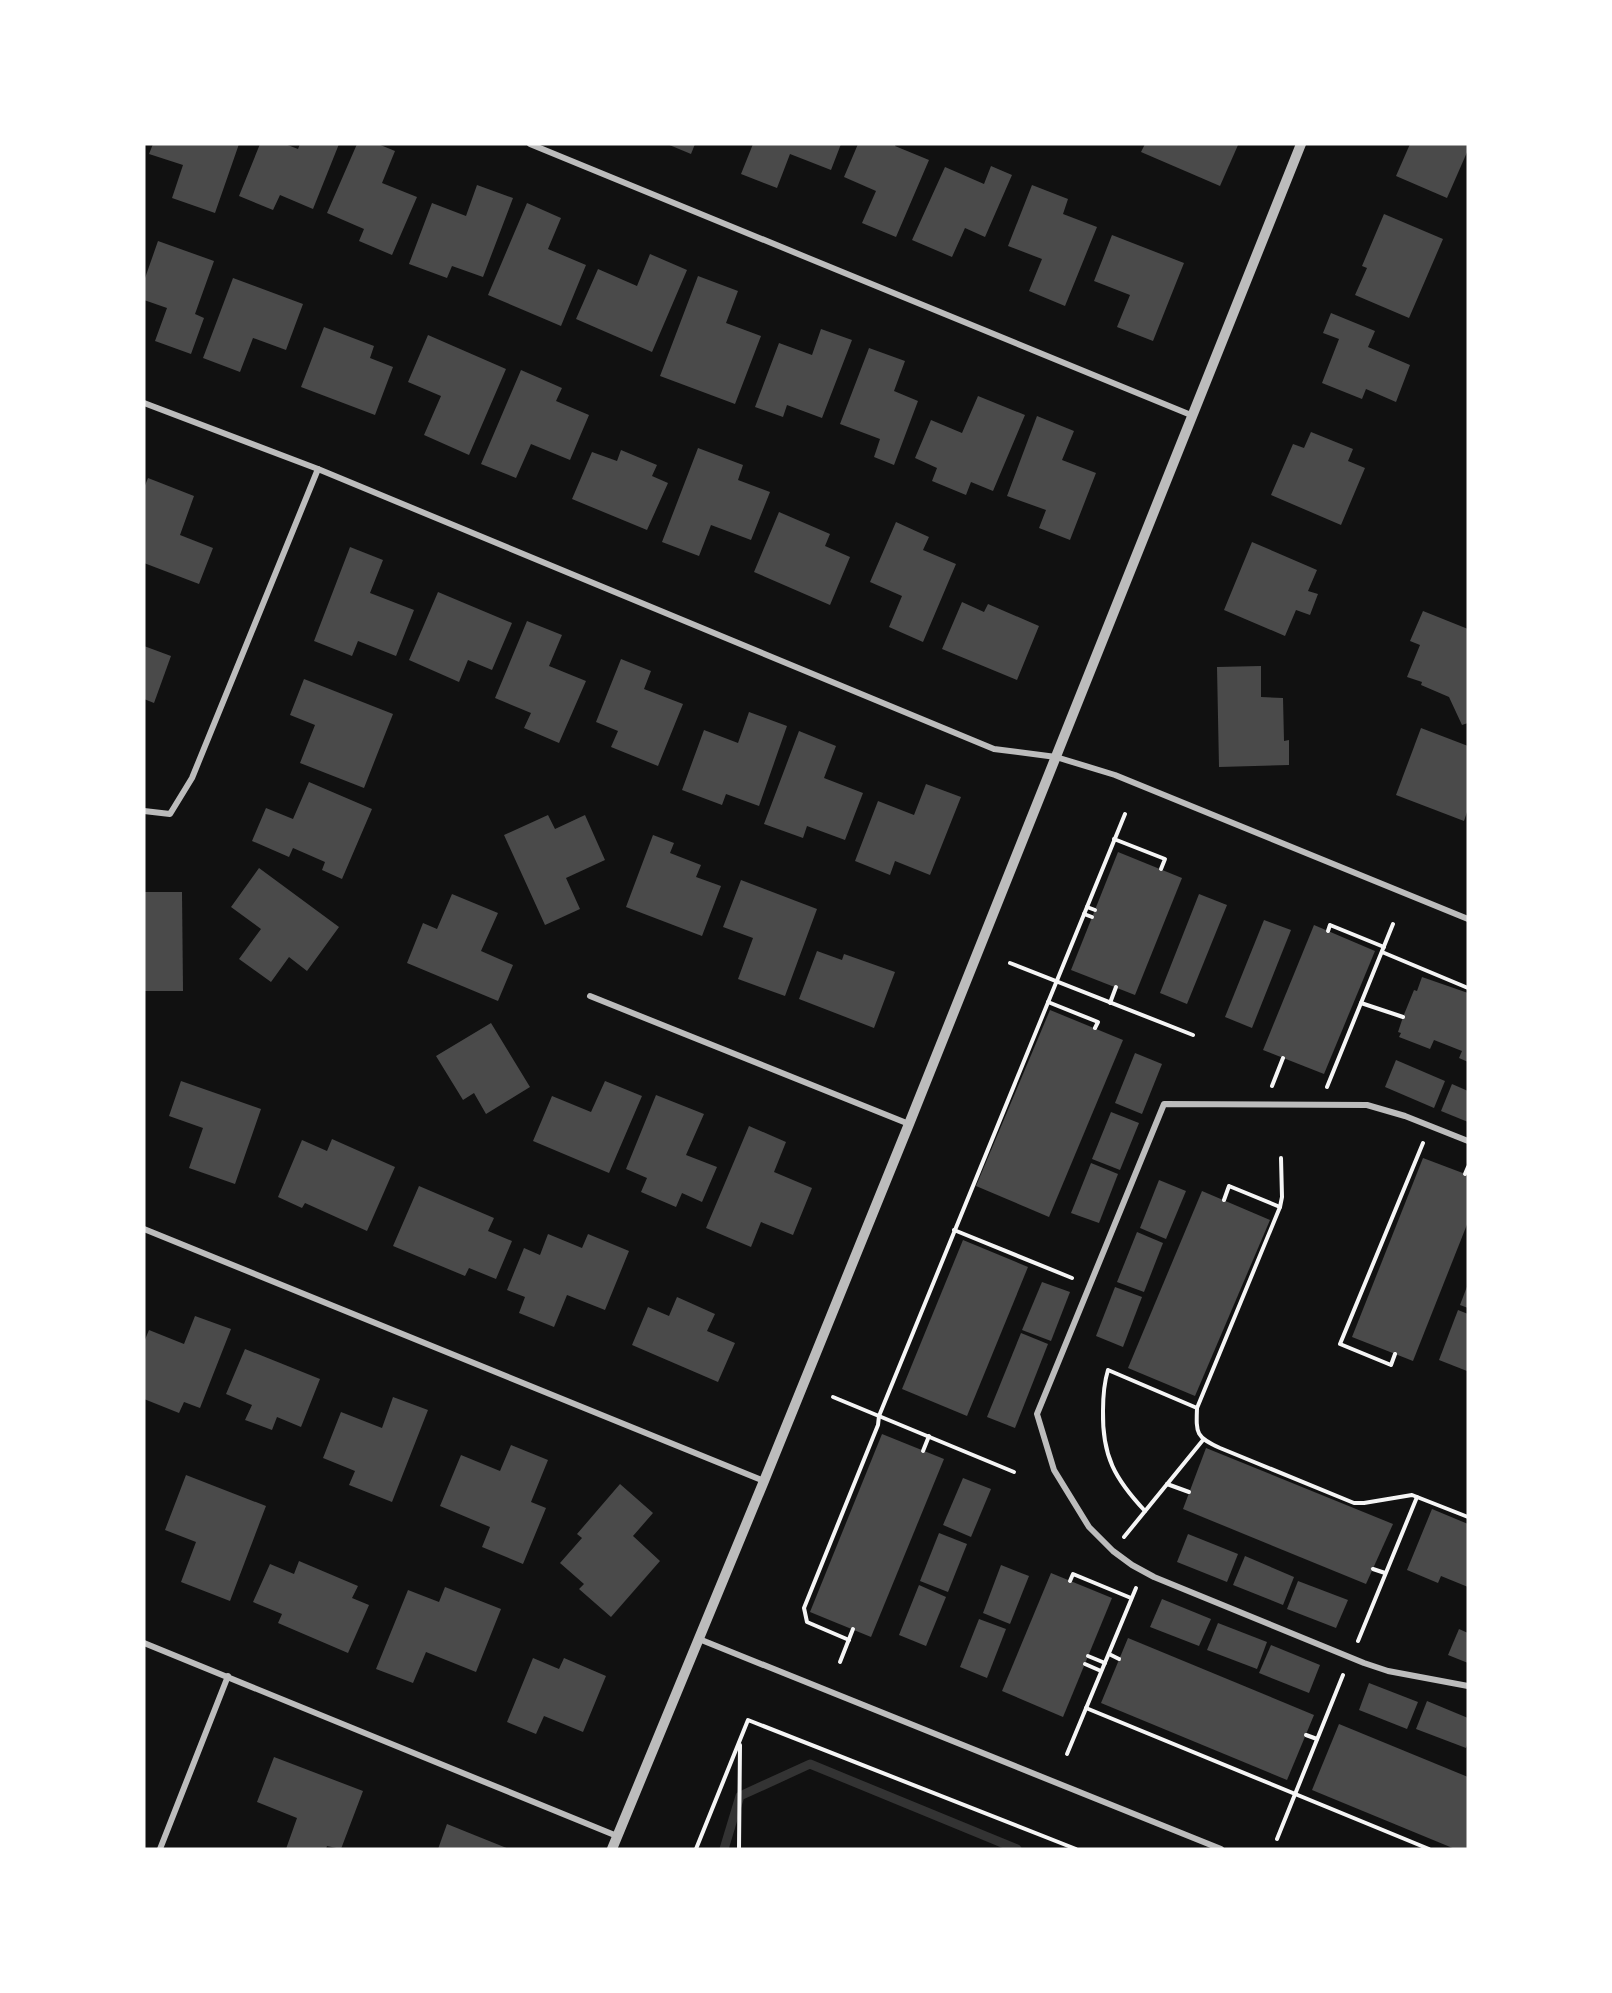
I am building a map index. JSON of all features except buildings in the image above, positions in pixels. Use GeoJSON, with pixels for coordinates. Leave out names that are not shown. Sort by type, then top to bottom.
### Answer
{"type":"FeatureCollection","features":[{"type":"Feature","properties":{"kind":"street"},"geometry":{"type":"LineString","coordinates":[[530,144],[1191,415]]}},
{"type":"Feature","properties":{"kind":"street"},"geometry":{"type":"LineString","coordinates":[[612,1849],[909,1124],[1301,144]]}},
{"type":"Feature","properties":{"kind":"street"},"geometry":{"type":"LineString","coordinates":[[144,403],[318,469],[994,749],[1056,757],[1114,775],[1468,919]]}},
{"type":"Feature","properties":{"kind":"street"},"geometry":{"type":"LineString","coordinates":[[144,811],[170,814],[192,778],[318,469]]}},
{"type":"Feature","properties":{"kind":"street"},"geometry":{"type":"LineString","coordinates":[[590,996],[909,1124]]}},
{"type":"Feature","properties":{"kind":"street"},"geometry":{"type":"LineString","coordinates":[[1468,1141],[1405,1116],[1367,1105],[1164,1104],[1037,1414],[1054,1470],[1089,1527],[1113,1551],[1143,1572],[1380,1669],[1468,1686]]}},
{"type":"Feature","properties":{"kind":"street"},"geometry":{"type":"LineString","coordinates":[[144,1229],[764,1481]]}},
{"type":"Feature","properties":{"kind":"street"},"geometry":{"type":"LineString","coordinates":[[699,1639],[1221,1849]]}},
{"type":"Feature","properties":{"kind":"street"},"geometry":{"type":"LineString","coordinates":[[144,1643],[617,1836]]}},
{"type":"Feature","properties":{"kind":"street"},"geometry":{"type":"LineString","coordinates":[[160,1849],[228,1676]]}},
{"type":"Feature","properties":{"kind":"path"},"geometry":{"type":"LineString","coordinates":[[849,1640],[807,1622],[804,1608],[954,1230],[1125,814]]}},
{"type":"Feature","properties":{"kind":"path"},"geometry":{"type":"LineString","coordinates":[[1114,839],[1165,859],[1161,869]]}},
{"type":"Feature","properties":{"kind":"path"},"geometry":{"type":"LineString","coordinates":[[1087,907],[1095,910]]}},
{"type":"Feature","properties":{"kind":"path"},"geometry":{"type":"LineString","coordinates":[[1084,914],[1092,917]]}},
{"type":"Feature","properties":{"kind":"path"},"geometry":{"type":"LineString","coordinates":[[1320,1104],[1393,924]]}},
{"type":"Feature","properties":{"kind":"path"},"geometry":{"type":"LineString","coordinates":[[1328,931],[1330,925],[1384,947]]}},
{"type":"Feature","properties":{"kind":"path"},"geometry":{"type":"LineString","coordinates":[[1382,952],[1468,988]]}},
{"type":"Feature","properties":{"kind":"path"},"geometry":{"type":"LineString","coordinates":[[1011,963],[1192,1035]]}},
{"type":"Feature","properties":{"kind":"path"},"geometry":{"type":"LineString","coordinates":[[1110,1003],[1116,987]]}},
{"type":"Feature","properties":{"kind":"path"},"geometry":{"type":"LineString","coordinates":[[1048,1002],[1098,1022],[1095,1028]]}},
{"type":"Feature","properties":{"kind":"path"},"geometry":{"type":"LineString","coordinates":[[1361,1003],[1403,1017]]}},
{"type":"Feature","properties":{"kind":"path"},"geometry":{"type":"LineString","coordinates":[[1268,1104],[1270,1089],[1283,1058]]}},
{"type":"Feature","properties":{"kind":"path"},"geometry":{"type":"LineString","coordinates":[[1395,1354],[1391,1365],[1340,1344],[1430,1125]]}},
{"type":"Feature","properties":{"kind":"path"},"geometry":{"type":"LineString","coordinates":[[1281,1158],[1280,1207],[1197,1408],[1198,1430],[1203,1440],[1354,1503],[1412,1495],[1468,1518]]}},
{"type":"Feature","properties":{"kind":"path"},"geometry":{"type":"LineString","coordinates":[[1465,1174],[1468,1167]]}},
{"type":"Feature","properties":{"kind":"path"},"geometry":{"type":"LineString","coordinates":[[1224,1200],[1229,1186],[1280,1207]]}},
{"type":"Feature","properties":{"kind":"path"},"geometry":{"type":"LineString","coordinates":[[954,1230],[1090,1285]]}},
{"type":"Feature","properties":{"kind":"path"},"geometry":{"type":"LineString","coordinates":[[1145,1511],[1121,1484],[1107,1455],[1103,1432],[1103,1394],[1108,1370],[1197,1408]]}},
{"type":"Feature","properties":{"kind":"path"},"geometry":{"type":"LineString","coordinates":[[833,1397],[1014,1472]]}},
{"type":"Feature","properties":{"kind":"path"},"geometry":{"type":"LineString","coordinates":[[923,1451],[929,1436]]}},
{"type":"Feature","properties":{"kind":"path"},"geometry":{"type":"LineString","coordinates":[[1113,1551],[1203,1440]]}},
{"type":"Feature","properties":{"kind":"path"},"geometry":{"type":"LineString","coordinates":[[1167,1484],[1189,1492]]}},
{"type":"Feature","properties":{"kind":"path"},"geometry":{"type":"LineString","coordinates":[[1373,1569],[1385,1574]]}},
{"type":"Feature","properties":{"kind":"path"},"geometry":{"type":"LineString","coordinates":[[1067,1754],[1143,1572]]}},
{"type":"Feature","properties":{"kind":"path"},"geometry":{"type":"LineString","coordinates":[[1070,1581],[1073,1574],[1131,1598]]}},
{"type":"Feature","properties":{"kind":"path"},"geometry":{"type":"LineString","coordinates":[[840,1662],[853,1629]]}},
{"type":"Feature","properties":{"kind":"path"},"geometry":{"type":"LineString","coordinates":[[1109,1654],[1119,1659]]}},
{"type":"Feature","properties":{"kind":"path"},"geometry":{"type":"LineString","coordinates":[[1088,1656],[1105,1663]]}},
{"type":"Feature","properties":{"kind":"path"},"geometry":{"type":"LineString","coordinates":[[1085,1664],[1101,1671]]}},
{"type":"Feature","properties":{"kind":"path"},"geometry":{"type":"LineString","coordinates":[[1086,1708],[1429,1849]]}},
{"type":"Feature","properties":{"kind":"path"},"geometry":{"type":"LineString","coordinates":[[696,1849],[748,1720],[1076,1849]]}},
{"type":"Feature","properties":{"kind":"path"},"geometry":{"type":"LineString","coordinates":[[1306,1735],[1317,1739]]}},
{"type":"Feature","properties":{"kind":"path"},"geometry":{"type":"LineString","coordinates":[[739,1849],[740,1741]]}},
{"type":"Feature","properties":{"kind":"waterway"},"geometry":{"type":"LineString","coordinates":[[724,1849],[740,1796],[810,1764],[1017,1849]]}}]}
